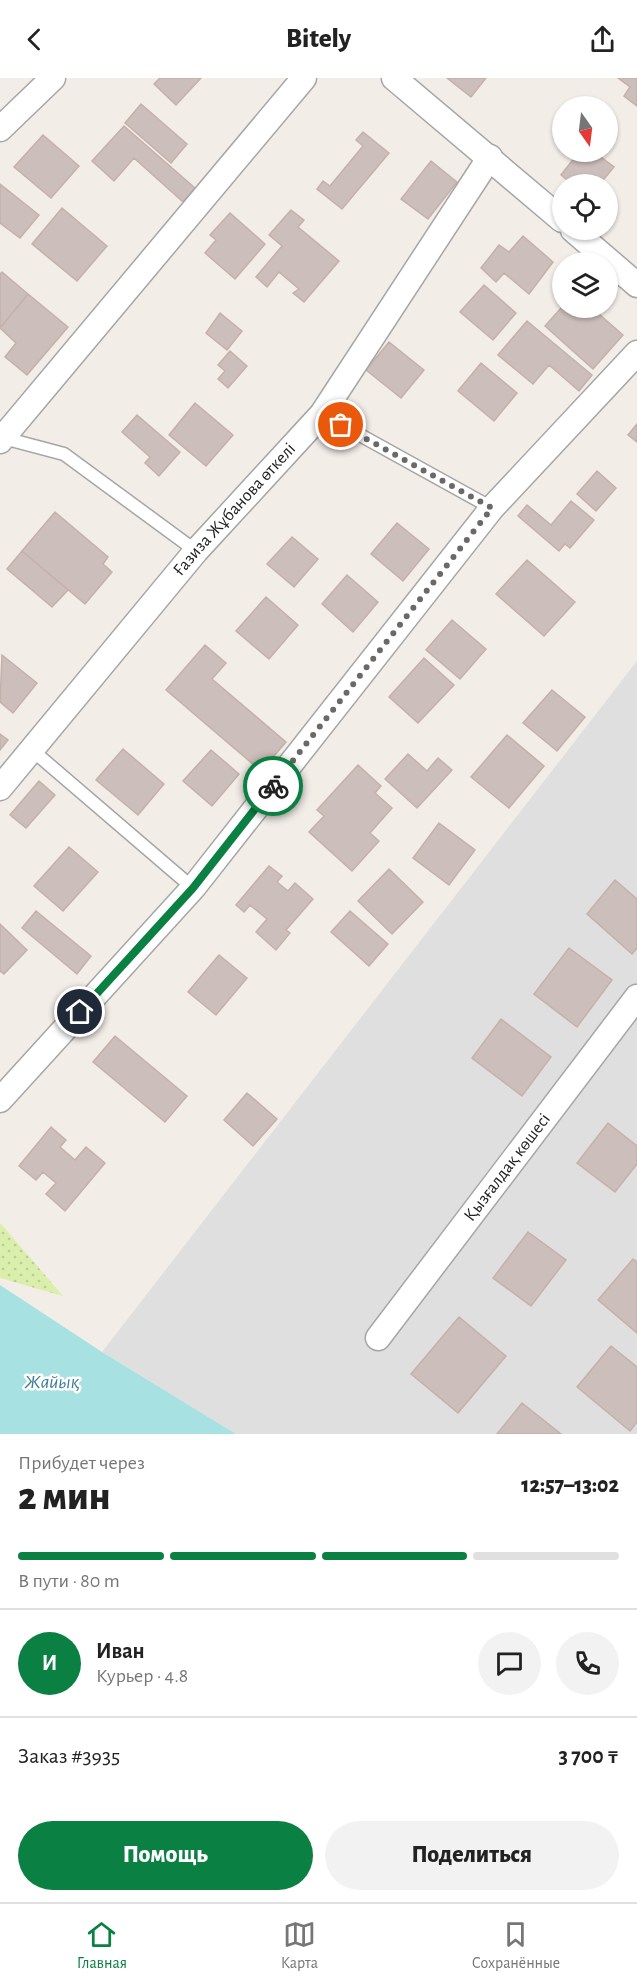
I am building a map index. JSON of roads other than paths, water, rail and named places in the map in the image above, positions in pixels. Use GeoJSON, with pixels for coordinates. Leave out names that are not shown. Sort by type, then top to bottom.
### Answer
{"type":"FeatureCollection","features":[{"type":"Feature","properties":{"kind":"street"},"geometry":{"type":"LineString","coordinates":[[0,129],[53,78]]}},
{"type":"Feature","properties":{"kind":"street"},"geometry":{"type":"LineString","coordinates":[[1,439],[304,78]]}},
{"type":"Feature","properties":{"kind":"street"},"geometry":{"type":"LineString","coordinates":[[394,78],[552,211]]}},
{"type":"Feature","properties":{"kind":"street","name":"Ғазиза Жұбанова өткелі"},"geometry":{"type":"LineString","coordinates":[[0,788],[196,551],[322,414],[490,157]]}},
{"type":"Feature","properties":{"kind":"street"},"geometry":{"type":"LineString","coordinates":[[585,240],[637,285]]}},
{"type":"Feature","properties":{"kind":"street"},"geometry":{"type":"LineString","coordinates":[[0,1100],[193,888],[492,508],[637,353]]}},
{"type":"Feature","properties":{"kind":"street","name":"Қызғалдақ көшесі"},"geometry":{"type":"LineString","coordinates":[[378,1338],[637,997]]}},
{"type":"Feature","properties":{"kind":"lane"},"geometry":{"type":"LineString","coordinates":[[322,414],[492,508]]}},
{"type":"Feature","properties":{"kind":"lane"},"geometry":{"type":"LineString","coordinates":[[1,439],[64,454],[196,551]]}},
{"type":"Feature","properties":{"kind":"lane"},"geometry":{"type":"LineString","coordinates":[[32,750],[193,888]]}},
{"type":"Feature","properties":{"kind":"water","name":"Жайық"},"geometry":{"type":"Polygon","coordinates":[[[0,1285],[102,1352],[236,1434],[0,1434],[0,1285]]]}}]}
